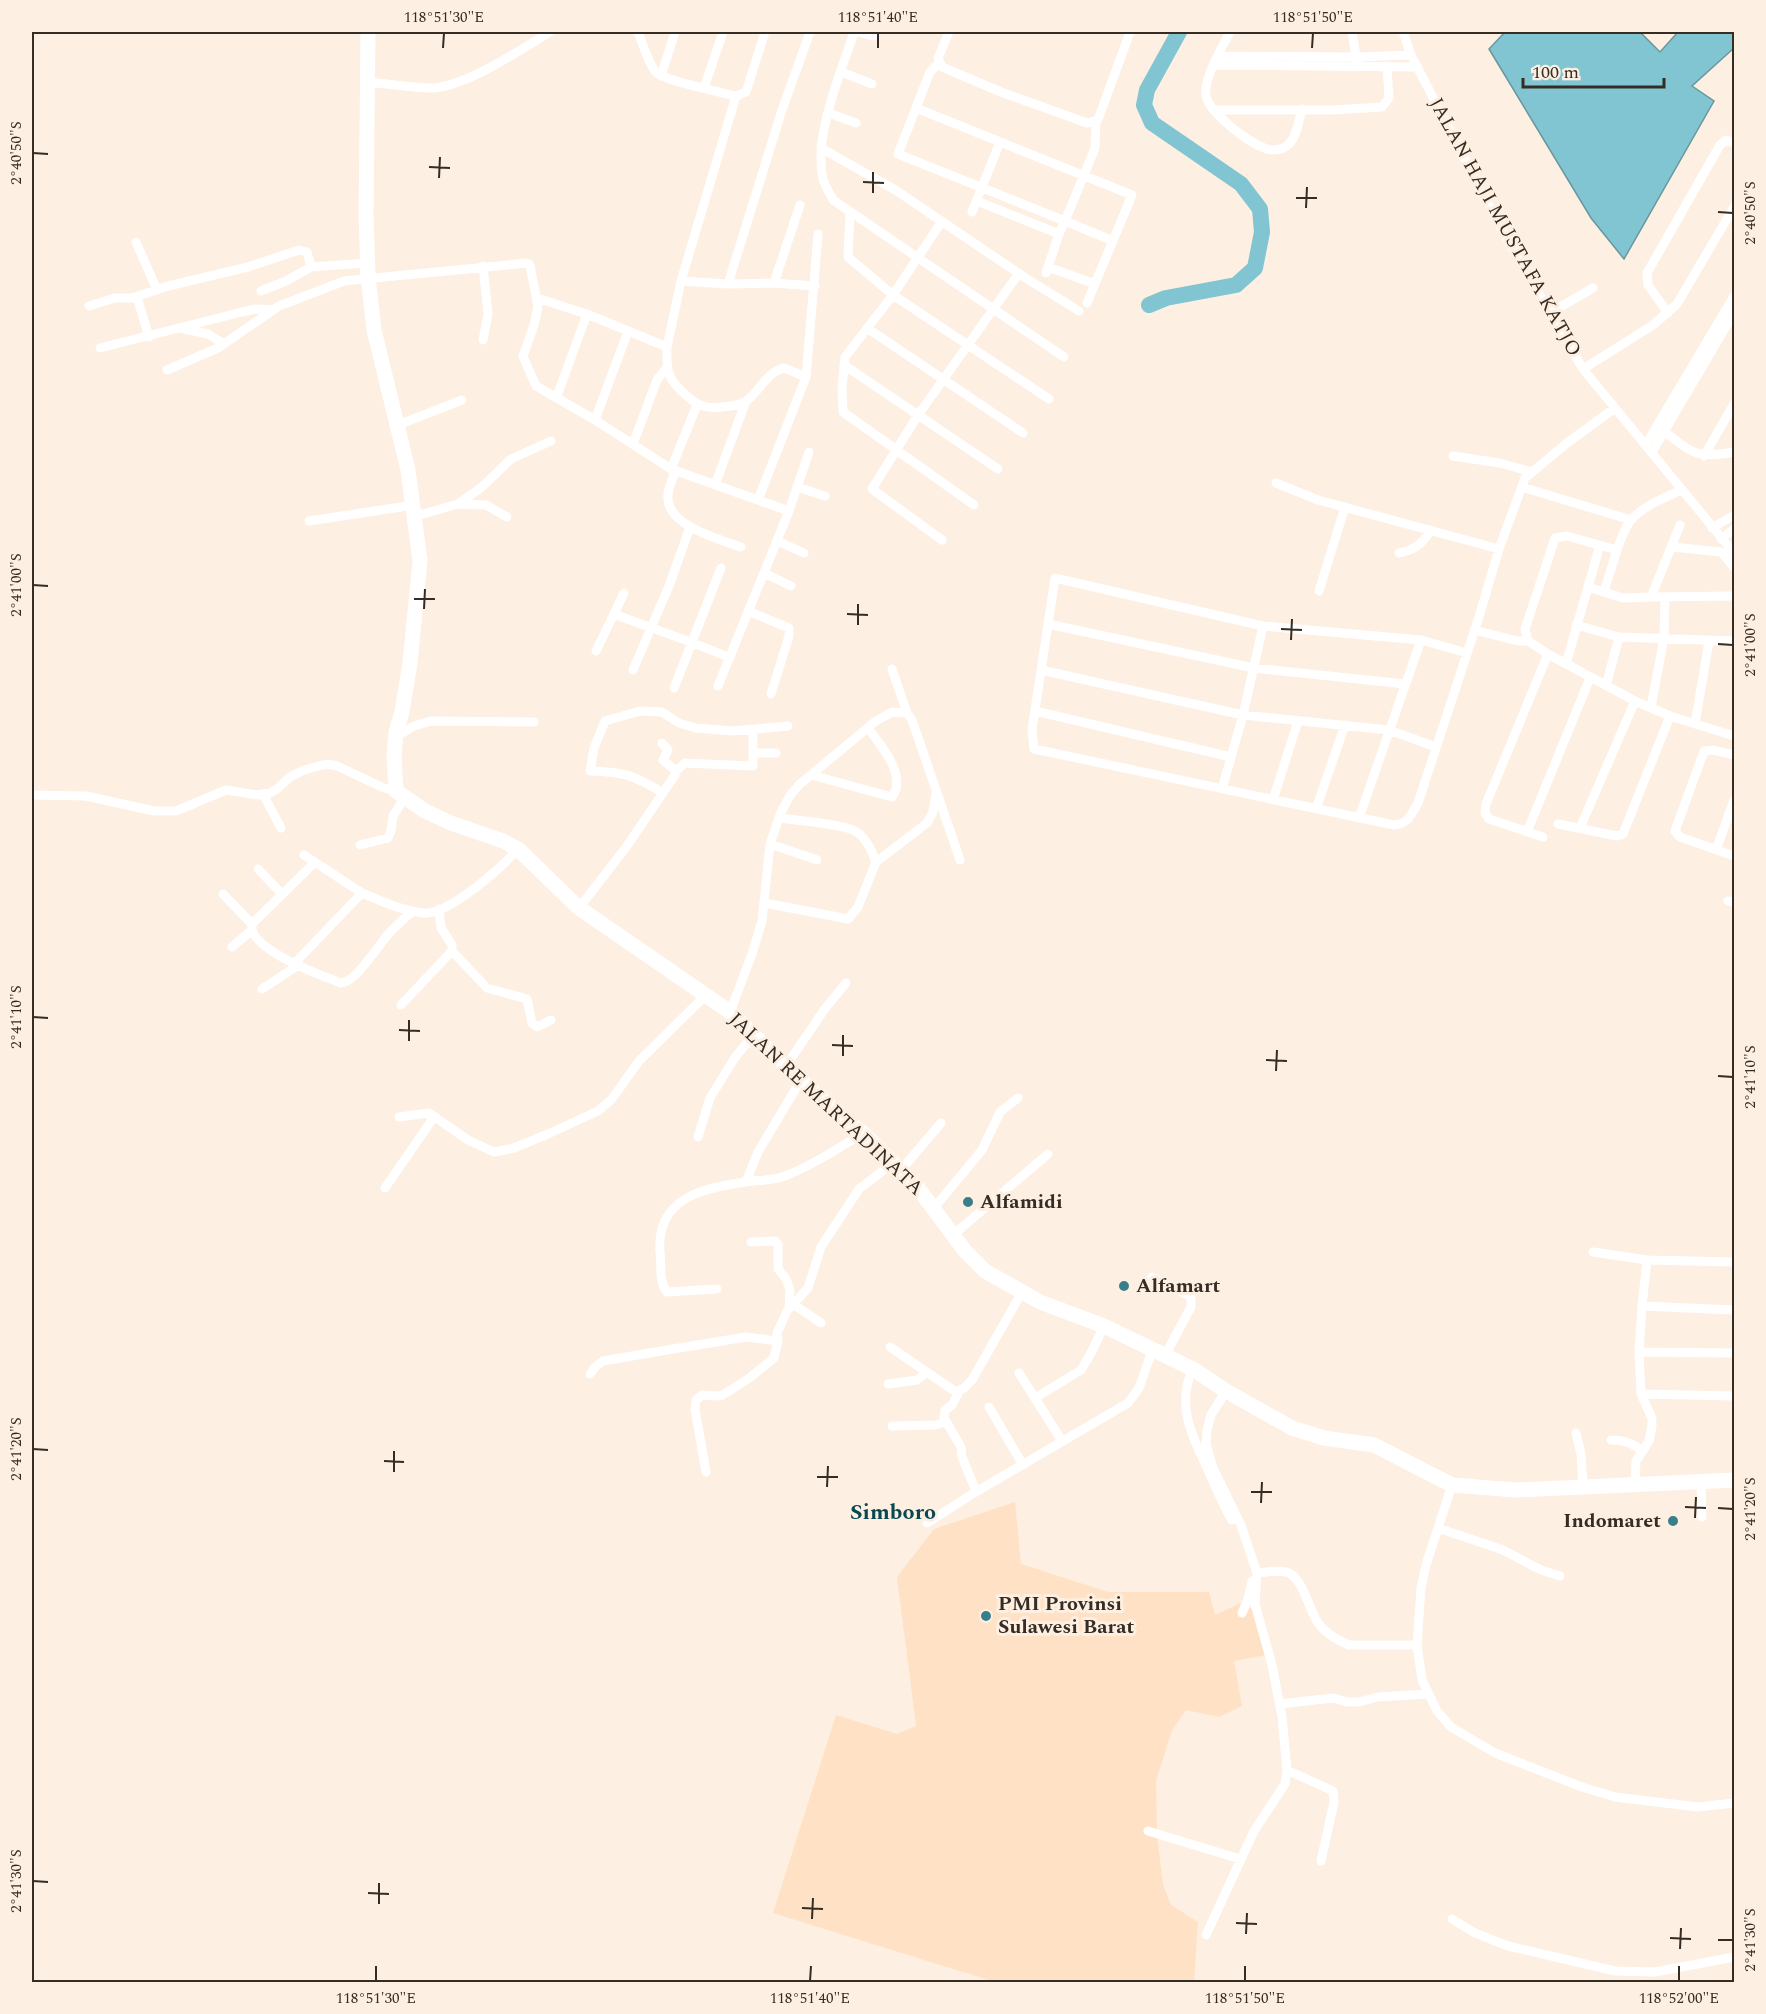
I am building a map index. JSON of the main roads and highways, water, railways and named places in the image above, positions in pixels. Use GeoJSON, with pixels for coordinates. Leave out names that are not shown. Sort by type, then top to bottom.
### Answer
{"type":"FeatureCollection","features":[{"type":"Feature","properties":{"kind":"highway","name":"JALAN RE MARTADINATA"},"geometry":{"type":"LineString","coordinates":[[368,32],[366,214],[368,270],[374,330],[398,425],[415,510],[419,546],[419,575],[410,663],[394,756],[400,794],[425,811],[518,849],[579,908],[730,1012],[801,1080],[863,1133],[897,1166],[985,1271],[1040,1302],[1104,1326],[1193,1369],[1226,1392],[1292,1428],[1324,1437],[1374,1445],[1452,1485],[1516,1490],[1734,1480]]}},
{"type":"Feature","properties":{"kind":"water"},"geometry":{"type":"Polygon","coordinates":[[[1505,32],[1640,32],[1660,52],[1678,32],[1734,32],[1734,48],[1692,86],[1714,101],[1624,259],[1591,218],[1489,49],[1505,32]]]}},
{"type":"Feature","properties":{"kind":"waterway"},"geometry":{"type":"LineString","coordinates":[[1149,305],[1166,298],[1236,285],[1255,268],[1262,232],[1260,209],[1241,184],[1152,123],[1144,105],[1147,90],[1179,32]]}},
{"type":"Feature","properties":{"kind":"place","name":"Alfamidi"},"geometry":{"type":"Point","coordinates":[968,1202]}},
{"type":"Feature","properties":{"kind":"place","name":"Alfamart"},"geometry":{"type":"Point","coordinates":[1124,1286]}},
{"type":"Feature","properties":{"kind":"place","name":"Indomaret"},"geometry":{"type":"Point","coordinates":[1673,1521]}},
{"type":"Feature","properties":{"kind":"place","name":"PMI Provinsi Sulawesi Barat"},"geometry":{"type":"Point","coordinates":[986,1616]}},
{"type":"Feature","properties":{"kind":"district","name":"Simboro"},"geometry":{"type":"Point","coordinates":[893,1512]}}]}
